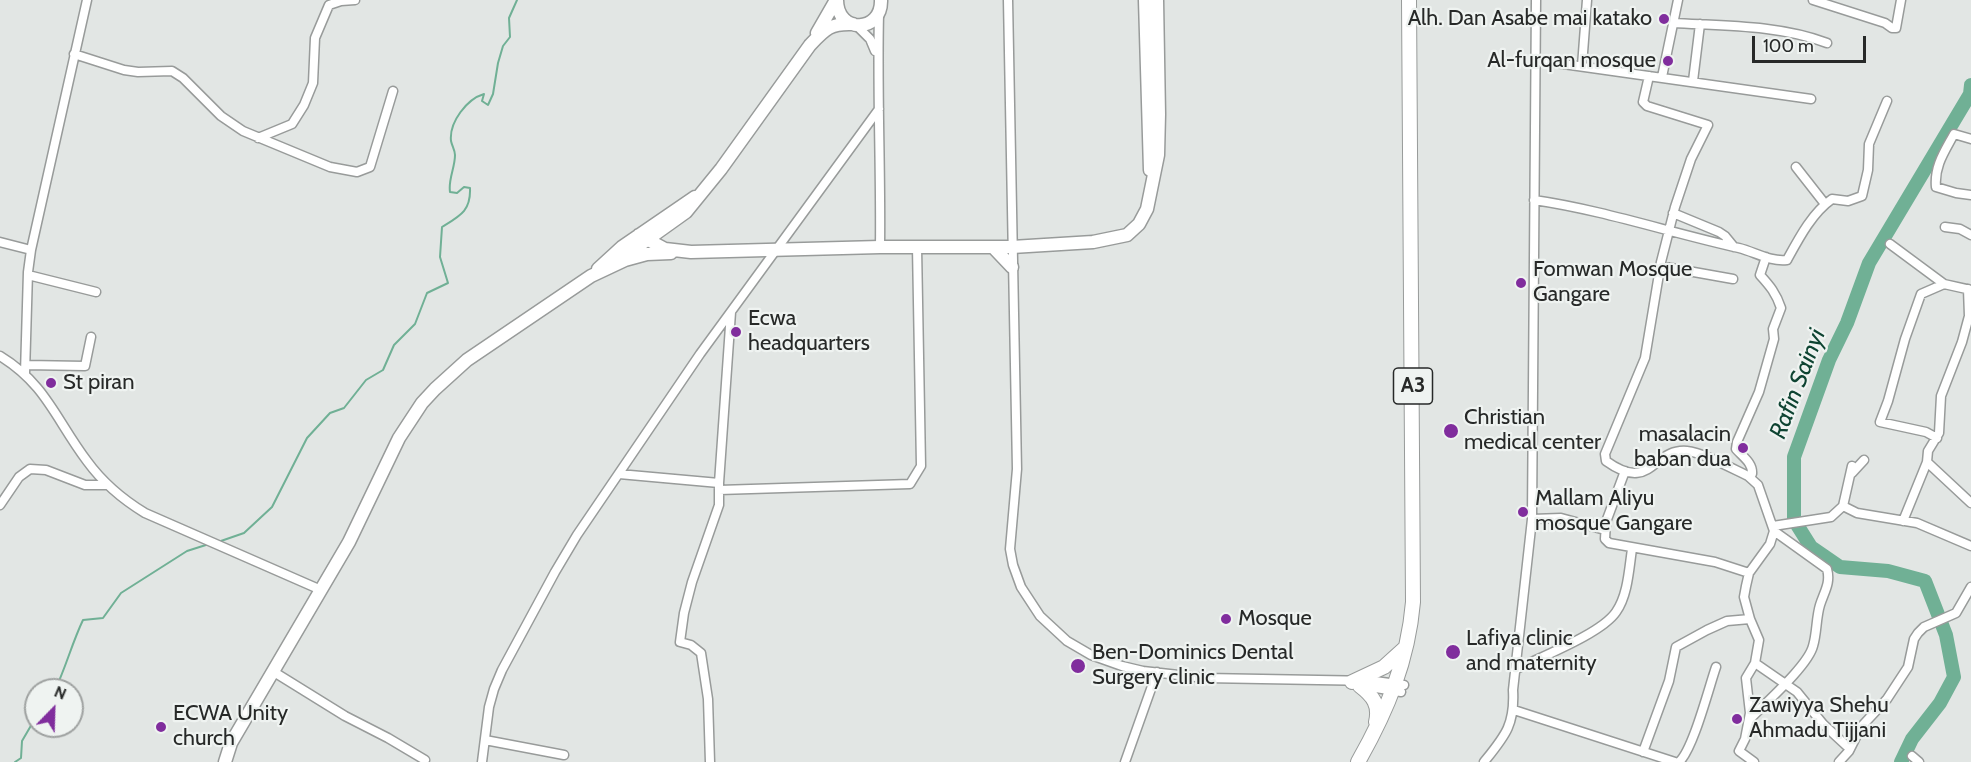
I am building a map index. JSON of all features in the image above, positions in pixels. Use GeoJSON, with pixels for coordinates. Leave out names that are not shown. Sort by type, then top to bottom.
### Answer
{"type":"FeatureCollection","features":[{"type":"Feature","properties":{"kind":"highway","name":"A3"},"geometry":{"type":"LineString","coordinates":[[1358,762],[1398,688],[1408,644],[1414,580],[1409,0]]}},
{"type":"Feature","properties":{"kind":"highway","name":"A3"},"geometry":{"type":"LineString","coordinates":[[1369,762],[1417,634],[1423,571],[1417,0]]}},
{"type":"Feature","properties":{"kind":"highway"},"geometry":{"type":"LineString","coordinates":[[1373,734],[1377,716],[1376,704],[1372,696],[1356,684],[1396,658],[1408,644]]}},
{"type":"Feature","properties":{"kind":"main road"},"geometry":{"type":"LineString","coordinates":[[1144,0],[1151,192]]}},
{"type":"Feature","properties":{"kind":"main road"},"geometry":{"type":"LineString","coordinates":[[225,762],[231,743],[349,542],[399,438],[422,403],[435,388],[467,360],[591,276],[641,255],[917,247],[1012,247],[1093,242],[1127,235],[1134,230],[1144,218],[1158,155],[1157,0]]}},
{"type":"Feature","properties":{"kind":"main road"},"geometry":{"type":"LineString","coordinates":[[591,276],[607,259],[687,212],[721,169],[810,45],[834,4],[845,20],[854,25]]}},
{"type":"Feature","properties":{"kind":"main road"},"geometry":{"type":"LineString","coordinates":[[810,45],[829,27],[840,24],[868,23],[881,5]]}},
{"type":"Feature","properties":{"kind":"main road"},"geometry":{"type":"LineString","coordinates":[[644,237],[665,249],[692,252]]}},
{"type":"Feature","properties":{"kind":"main road"},"geometry":{"type":"LineString","coordinates":[[607,268],[644,237]]}},
{"type":"Feature","properties":{"kind":"main road"},"geometry":{"type":"LineString","coordinates":[[993,247],[1012,267]]}},
{"type":"Feature","properties":{"kind":"street"},"geometry":{"type":"LineString","coordinates":[[26,369],[28,275],[31,250],[49,178],[87,0]]}},
{"type":"Feature","properties":{"kind":"street"},"geometry":{"type":"LineString","coordinates":[[258,138],[292,124],[304,105],[313,83],[315,38],[329,5],[355,0]]}},
{"type":"Feature","properties":{"kind":"street"},"geometry":{"type":"LineString","coordinates":[[1008,0],[1017,469],[1010,549],[1016,574],[1032,606],[1048,625],[1067,641],[1106,661],[1157,672],[1204,678],[1333,682],[1398,688]]}},
{"type":"Feature","properties":{"kind":"street"},"geometry":{"type":"LineString","coordinates":[[1484,762],[1508,729],[1514,710],[1513,690],[1532,519],[1536,0]]}},
{"type":"Feature","properties":{"kind":"street"},"geometry":{"type":"LineString","coordinates":[[1582,66],[1587,0]]}},
{"type":"Feature","properties":{"kind":"street"},"geometry":{"type":"LineString","coordinates":[[1662,77],[1678,0]]}},
{"type":"Feature","properties":{"kind":"street"},"geometry":{"type":"LineString","coordinates":[[1813,0],[1885,23],[1892,28],[1896,28],[1901,0]]}},
{"type":"Feature","properties":{"kind":"street"},"geometry":{"type":"LineString","coordinates":[[880,248],[877,57],[881,5]]}},
{"type":"Feature","properties":{"kind":"street"},"geometry":{"type":"LineString","coordinates":[[1673,23],[1764,29],[1801,35],[1827,44]]}},
{"type":"Feature","properties":{"kind":"street"},"geometry":{"type":"LineString","coordinates":[[1693,81],[1700,24]]}},
{"type":"Feature","properties":{"kind":"street"},"geometry":{"type":"LineString","coordinates":[[854,25],[870,39],[877,57]]}},
{"type":"Feature","properties":{"kind":"street"},"geometry":{"type":"LineString","coordinates":[[74,54],[138,72],[172,71],[183,78],[221,116],[243,131],[330,167],[357,172],[370,167],[393,91]]}},
{"type":"Feature","properties":{"kind":"street"},"geometry":{"type":"LineString","coordinates":[[1535,60],[1811,99]]}},
{"type":"Feature","properties":{"kind":"street"},"geometry":{"type":"LineString","coordinates":[[1649,76],[1643,102],[1647,106],[1708,125],[1691,159],[1673,213],[1660,266],[1645,358],[1605,454],[1606,461],[1625,471],[1641,473],[1672,452],[1688,450],[1748,476],[1758,485],[1774,529],[1797,549],[1827,569],[1828,587],[1820,604],[1813,648],[1805,663],[1752,715]]}},
{"type":"Feature","properties":{"kind":"street"},"geometry":{"type":"LineString","coordinates":[[1534,200],[1566,205],[1734,247],[1776,261],[1787,260],[1816,212],[1832,198],[1848,201],[1862,196],[1868,170],[1869,144],[1887,101]]}},
{"type":"Feature","properties":{"kind":"street"},"geometry":{"type":"LineString","coordinates":[[482,762],[489,707],[502,670],[577,535],[731,311],[879,109]]}},
{"type":"Feature","properties":{"kind":"street"},"geometry":{"type":"LineString","coordinates":[[1971,139],[1954,134],[1937,167],[1935,176],[1936,186],[1971,195]]}},
{"type":"Feature","properties":{"kind":"street"},"geometry":{"type":"LineString","coordinates":[[1796,167],[1825,204]]}},
{"type":"Feature","properties":{"kind":"street"},"geometry":{"type":"LineString","coordinates":[[1673,213],[1719,232],[1734,247]]}},
{"type":"Feature","properties":{"kind":"street"},"geometry":{"type":"LineString","coordinates":[[1945,227],[1960,229],[1971,235]]}},
{"type":"Feature","properties":{"kind":"street"},"geometry":{"type":"LineString","coordinates":[[0,242],[31,250]]}},
{"type":"Feature","properties":{"kind":"street"},"geometry":{"type":"LineString","coordinates":[[1890,244],[1944,284],[1969,289],[1968,316],[1962,342],[1941,396],[1937,438],[1928,451],[1927,462],[1903,521]]}},
{"type":"Feature","properties":{"kind":"street"},"geometry":{"type":"LineString","coordinates":[[619,474],[719,486],[910,484],[921,466],[917,247]]}},
{"type":"Feature","properties":{"kind":"street"},"geometry":{"type":"LineString","coordinates":[[1748,476],[1752,474],[1752,469],[1736,449],[1737,442],[1759,392],[1774,339],[1773,329],[1781,308],[1776,292],[1760,275],[1767,257]]}},
{"type":"Feature","properties":{"kind":"street"},"geometry":{"type":"LineString","coordinates":[[1660,266],[1733,279]]}},
{"type":"Feature","properties":{"kind":"street"},"geometry":{"type":"LineString","coordinates":[[28,275],[96,292]]}},
{"type":"Feature","properties":{"kind":"street"},"geometry":{"type":"LineString","coordinates":[[1937,438],[1926,432],[1880,422],[1921,294],[1944,284]]}},
{"type":"Feature","properties":{"kind":"street"},"geometry":{"type":"LineString","coordinates":[[710,762],[708,699],[701,653],[691,645],[680,642],[692,582],[719,506],[731,311]]}},
{"type":"Feature","properties":{"kind":"street"},"geometry":{"type":"LineString","coordinates":[[26,369],[85,366],[91,337]]}},
{"type":"Feature","properties":{"kind":"street"},"geometry":{"type":"LineString","coordinates":[[0,356],[26,369],[87,462],[107,485],[126,501],[145,513],[321,590]]}},
{"type":"Feature","properties":{"kind":"street"},"geometry":{"type":"LineString","coordinates":[[1774,529],[1831,517],[1843,506],[1852,470],[1864,460]]}},
{"type":"Feature","properties":{"kind":"street"},"geometry":{"type":"LineString","coordinates":[[1927,462],[1971,504]]}},
{"type":"Feature","properties":{"kind":"street"},"geometry":{"type":"LineString","coordinates":[[0,505],[19,477],[30,469],[46,470],[85,485],[107,485]]}},
{"type":"Feature","properties":{"kind":"street"},"geometry":{"type":"LineString","coordinates":[[1625,471],[1606,522],[1605,539],[1609,543],[1632,549],[1716,562],[1749,573]]}},
{"type":"Feature","properties":{"kind":"street"},"geometry":{"type":"LineString","coordinates":[[1843,506],[1851,511],[1917,523],[1971,546]]}},
{"type":"Feature","properties":{"kind":"street"},"geometry":{"type":"LineString","coordinates":[[1532,519],[1561,519],[1605,530]]}},
{"type":"Feature","properties":{"kind":"street"},"geometry":{"type":"LineString","coordinates":[[1754,762],[1738,751],[1745,739],[1752,715],[1746,678],[1755,663],[1759,640],[1750,620],[1744,597],[1749,573],[1770,544],[1774,529]]}},
{"type":"Feature","properties":{"kind":"street"},"geometry":{"type":"LineString","coordinates":[[1515,670],[1585,636],[1616,613],[1623,595],[1632,549]]}},
{"type":"Feature","properties":{"kind":"street"},"geometry":{"type":"LineString","coordinates":[[1839,762],[1850,749],[1862,727],[1887,699],[1908,667],[1914,639],[1918,633],[1924,627],[1956,613],[1971,587]]}},
{"type":"Feature","properties":{"kind":"street"},"geometry":{"type":"LineString","coordinates":[[1643,752],[1669,681],[1676,647],[1727,621],[1750,620]]}},
{"type":"Feature","properties":{"kind":"street"},"geometry":{"type":"LineString","coordinates":[[1755,663],[1797,692],[1823,724],[1850,749]]}},
{"type":"Feature","properties":{"kind":"street"},"geometry":{"type":"LineString","coordinates":[[1514,710],[1677,762],[1683,758],[1695,729],[1716,667]]}},
{"type":"Feature","properties":{"kind":"street"},"geometry":{"type":"LineString","coordinates":[[274,672],[345,716],[425,760]]}},
{"type":"Feature","properties":{"kind":"street"},"geometry":{"type":"LineString","coordinates":[[1125,762],[1157,672]]}},
{"type":"Feature","properties":{"kind":"street"},"geometry":{"type":"LineString","coordinates":[[485,740],[564,755]]}},
{"type":"Feature","properties":{"kind":"waterway"},"geometry":{"type":"LineString","coordinates":[[218,542],[244,533],[272,507],[307,438],[330,413],[344,408],[366,380],[383,370],[394,345],[415,324],[427,293],[448,283],[440,257],[442,227],[463,212],[470,196],[470,188],[464,187],[457,193],[450,192],[455,155],[451,134],[460,112],[471,101],[484,94],[482,101],[488,105],[493,94],[503,46],[510,37],[509,18],[517,0]]}},
{"type":"Feature","properties":{"kind":"waterway","name":"Rafin Sainyi"},"geometry":{"type":"LineString","coordinates":[[1901,762],[1912,739],[1940,703],[1954,677],[1946,635],[1925,581],[1888,571],[1840,567],[1811,547],[1794,520],[1794,457],[1829,360],[1847,323],[1869,263],[1970,94],[1971,85]]}},
{"type":"Feature","properties":{"kind":"waterway"},"geometry":{"type":"LineString","coordinates":[[60,678],[83,620],[103,618],[121,593],[187,551],[209,544]]}},
{"type":"Feature","properties":{"kind":"waterway"},"geometry":{"type":"LineString","coordinates":[[15,762],[21,758],[24,738]]}},
{"type":"Feature","properties":{"kind":"place","name":"Alh. Dan Asabe mai katako"},"geometry":{"type":"Point","coordinates":[1664,19]}},
{"type":"Feature","properties":{"kind":"place","name":"Al-furqan mosque"},"geometry":{"type":"Point","coordinates":[1668,61]}},
{"type":"Feature","properties":{"kind":"place","name":"Fomwan Mosque Gangare"},"geometry":{"type":"Point","coordinates":[1521,283]}},
{"type":"Feature","properties":{"kind":"place","name":"Ecwa headquarters"},"geometry":{"type":"Point","coordinates":[736,332]}},
{"type":"Feature","properties":{"kind":"place","name":"St piran"},"geometry":{"type":"Point","coordinates":[51,383]}},
{"type":"Feature","properties":{"kind":"place","name":"Christian medical center"},"geometry":{"type":"Point","coordinates":[1451,431]}},
{"type":"Feature","properties":{"kind":"place","name":"masalacin baban dua"},"geometry":{"type":"Point","coordinates":[1743,448]}},
{"type":"Feature","properties":{"kind":"place","name":"Mallam Aliyu mosque Gangare"},"geometry":{"type":"Point","coordinates":[1523,512]}},
{"type":"Feature","properties":{"kind":"place","name":"Mosque"},"geometry":{"type":"Point","coordinates":[1226,619]}},
{"type":"Feature","properties":{"kind":"place","name":"Lafiya clinic and maternity"},"geometry":{"type":"Point","coordinates":[1453,652]}},
{"type":"Feature","properties":{"kind":"place","name":"Ben-Dominics Dental Surgery clinic"},"geometry":{"type":"Point","coordinates":[1078,666]}},
{"type":"Feature","properties":{"kind":"place","name":"Zawiyya Shehu Ahmadu Tijjani"},"geometry":{"type":"Point","coordinates":[1737,719]}},
{"type":"Feature","properties":{"kind":"place","name":"ECWA Unity church"},"geometry":{"type":"Point","coordinates":[161,727]}}]}
